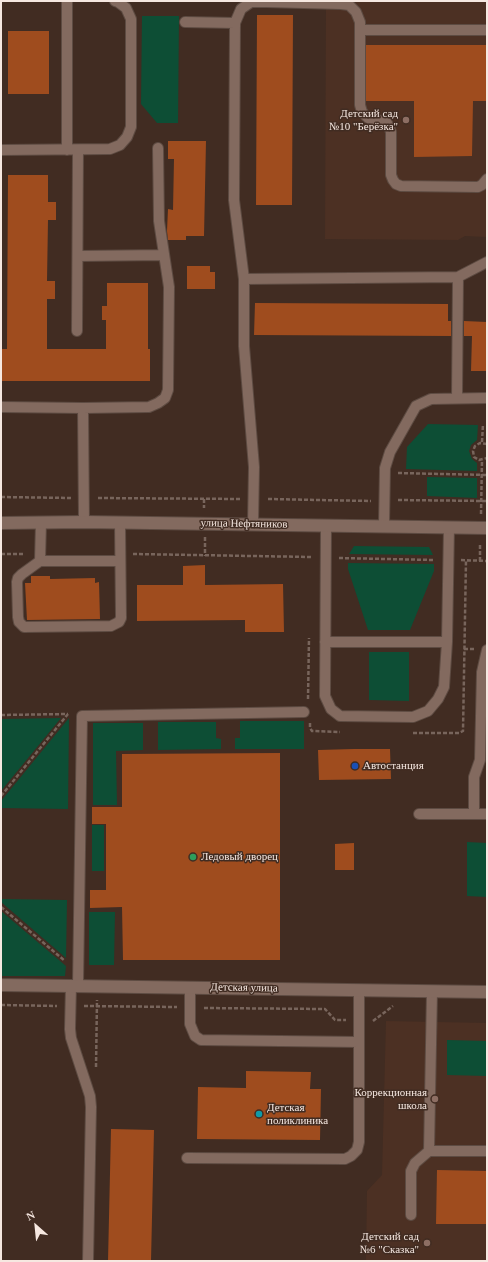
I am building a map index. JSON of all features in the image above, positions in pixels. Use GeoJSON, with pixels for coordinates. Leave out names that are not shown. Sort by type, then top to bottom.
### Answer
{"type":"FeatureCollection","features":[{"type":"Feature","properties":{"kind":"street","name":"улица Нефтяников"},"geometry":{"type":"LineString","coordinates":[[1,523],[84,522],[484,527]]}},
{"type":"Feature","properties":{"kind":"street","name":"Детская улица"},"geometry":{"type":"LineString","coordinates":[[1,985],[487,992]]}},
{"type":"Feature","properties":{"kind":"lane"},"geometry":{"type":"LineString","coordinates":[[67,1],[67,150]]}},
{"type":"Feature","properties":{"kind":"lane"},"geometry":{"type":"LineString","coordinates":[[1,150],[78,150],[110,148],[120,145],[127,137],[131,127],[131,18],[126,8],[115,1]]}},
{"type":"Feature","properties":{"kind":"lane"},"geometry":{"type":"LineString","coordinates":[[253,524],[254,467],[244,346],[244,279],[234,200],[235,23],[241,9],[252,2],[349,5],[356,12],[360,22],[360,105],[362,112],[368,118],[387,123],[389,127],[391,132],[392,180],[401,186],[478,187],[487,179]]}},
{"type":"Feature","properties":{"kind":"lane"},"geometry":{"type":"LineString","coordinates":[[185,22],[235,23]]}},
{"type":"Feature","properties":{"kind":"lane"},"geometry":{"type":"LineString","coordinates":[[360,30],[487,30]]}},
{"type":"Feature","properties":{"kind":"lane"},"geometry":{"type":"LineString","coordinates":[[1,407],[149,407],[165,398],[168,390],[169,287],[159,221],[158,148]]}},
{"type":"Feature","properties":{"kind":"lane"},"geometry":{"type":"LineString","coordinates":[[77,331],[78,150]]}},
{"type":"Feature","properties":{"kind":"lane"},"geometry":{"type":"LineString","coordinates":[[78,256],[164,255]]}},
{"type":"Feature","properties":{"kind":"lane"},"geometry":{"type":"LineString","coordinates":[[244,279],[458,277],[487,262]]}},
{"type":"Feature","properties":{"kind":"lane"},"geometry":{"type":"LineString","coordinates":[[457,398],[458,277]]}},
{"type":"Feature","properties":{"kind":"lane"},"geometry":{"type":"LineString","coordinates":[[384,526],[385,468],[390,452],[416,406],[431,399],[487,398]]}},
{"type":"Feature","properties":{"kind":"lane"},"geometry":{"type":"LineString","coordinates":[[83,408],[84,522]]}},
{"type":"Feature","properties":{"kind":"lane"},"geometry":{"type":"LineString","coordinates":[[40,557],[41,522]]}},
{"type":"Feature","properties":{"kind":"lane"},"geometry":{"type":"LineString","coordinates":[[120,523],[121,618],[119,622],[111,626],[24,627],[19,622],[18,578],[40,557],[120,558]]}},
{"type":"Feature","properties":{"kind":"lane"},"geometry":{"type":"LineString","coordinates":[[326,526],[325,696],[331,709],[340,716],[413,716],[428,711],[438,699],[444,687],[447,642],[449,527]]}},
{"type":"Feature","properties":{"kind":"lane"},"geometry":{"type":"LineString","coordinates":[[325,642],[447,642]]}},
{"type":"Feature","properties":{"kind":"lane"},"geometry":{"type":"LineString","coordinates":[[474,814],[474,777],[480,760],[482,672],[487,650]]}},
{"type":"Feature","properties":{"kind":"lane"},"geometry":{"type":"LineString","coordinates":[[88,1261],[92,1107],[90,1096],[71,1038],[70,1029],[70,1006],[78,972],[82,716],[304,712]]}},
{"type":"Feature","properties":{"kind":"lane"},"geometry":{"type":"LineString","coordinates":[[420,814],[487,814]]}},
{"type":"Feature","properties":{"kind":"lane"},"geometry":{"type":"LineString","coordinates":[[190,987],[190,1024],[195,1036],[201,1040],[359,1042]]}},
{"type":"Feature","properties":{"kind":"lane"},"geometry":{"type":"LineString","coordinates":[[187,1158],[345,1159],[351,1156],[357,1150],[359,1142],[359,990]]}},
{"type":"Feature","properties":{"kind":"lane"},"geometry":{"type":"LineString","coordinates":[[429,1150],[432,991]]}},
{"type":"Feature","properties":{"kind":"lane"},"geometry":{"type":"LineString","coordinates":[[411,1215],[411,1171],[415,1163],[429,1150],[487,1151]]}},
{"type":"Feature","properties":{"kind":"path"},"geometry":{"type":"LineString","coordinates":[[482,442],[483,424]]}},
{"type":"Feature","properties":{"kind":"path"},"geometry":{"type":"LineString","coordinates":[[487,444],[482,442],[476,445],[473,451],[474,457],[482,460],[487,458]]}},
{"type":"Feature","properties":{"kind":"path"},"geometry":{"type":"LineString","coordinates":[[480,561],[484,527],[481,501],[482,460]]}},
{"type":"Feature","properties":{"kind":"path"},"geometry":{"type":"LineString","coordinates":[[385,473],[487,475]]}},
{"type":"Feature","properties":{"kind":"path"},"geometry":{"type":"LineString","coordinates":[[1,497],[487,501]]}},
{"type":"Feature","properties":{"kind":"path"},"geometry":{"type":"LineString","coordinates":[[1,554],[40,557]]}},
{"type":"Feature","properties":{"kind":"path"},"geometry":{"type":"LineString","coordinates":[[120,558],[205,556],[487,561]]}},
{"type":"Feature","properties":{"kind":"path"},"geometry":{"type":"LineString","coordinates":[[413,733],[459,733],[463,731],[466,560]]}},
{"type":"Feature","properties":{"kind":"path"},"geometry":{"type":"LineString","coordinates":[[304,712],[307,712],[310,717],[310,728],[312,731],[343,732]]}},
{"type":"Feature","properties":{"kind":"path"},"geometry":{"type":"LineString","coordinates":[[1,796],[69,714]]}},
{"type":"Feature","properties":{"kind":"path"},"geometry":{"type":"LineString","coordinates":[[1,715],[69,714],[82,716]]}},
{"type":"Feature","properties":{"kind":"path"},"geometry":{"type":"LineString","coordinates":[[1,907],[78,972]]}},
{"type":"Feature","properties":{"kind":"path"},"geometry":{"type":"LineString","coordinates":[[1,1005],[325,1009],[335,1020],[372,1022],[394,1005]]}},
{"type":"Feature","properties":{"kind":"shaded area","name":"Детский сад №10 \"Берёзка\""},"geometry":{"type":"Polygon","coordinates":[[[326,1],[487,1],[487,237],[465,236],[458,240],[325,239],[326,1]]]}},
{"type":"Feature","properties":{"kind":"shaded area","name":"Коррекционная школа"},"geometry":{"type":"Polygon","coordinates":[[[386,1021],[487,1023],[487,1261],[366,1261],[367,1191],[382,1175],[386,1021]]]}},
{"type":"Feature","properties":{"kind":"green space"},"geometry":{"type":"Polygon","coordinates":[[[142,16],[179,16],[178,123],[157,123],[141,104],[142,16]]]}},
{"type":"Feature","properties":{"kind":"green space"},"geometry":{"type":"Polygon","coordinates":[[[428,424],[478,425],[477,440],[471,445],[469,451],[472,459],[477,463],[477,471],[406,469],[407,447],[428,424]]]}},
{"type":"Feature","properties":{"kind":"green space"},"geometry":{"type":"Polygon","coordinates":[[[427,477],[477,478],[477,498],[427,496],[427,477]]]}},
{"type":"Feature","properties":{"kind":"green space"},"geometry":{"type":"Polygon","coordinates":[[[354,546],[429,547],[433,555],[349,554],[354,546]]]}},
{"type":"Feature","properties":{"kind":"green space"},"geometry":{"type":"Polygon","coordinates":[[[348,563],[434,564],[434,571],[410,630],[368,630],[348,569],[348,563]]]}},
{"type":"Feature","properties":{"kind":"green space"},"geometry":{"type":"Polygon","coordinates":[[[369,652],[409,652],[409,701],[369,700],[369,652]]]}},
{"type":"Feature","properties":{"kind":"green space"},"geometry":{"type":"Polygon","coordinates":[[[61,718],[1,791],[1,719],[61,718]]]}},
{"type":"Feature","properties":{"kind":"green space"},"geometry":{"type":"Polygon","coordinates":[[[69,718],[68,809],[1,808],[1,801],[69,718]]]}},
{"type":"Feature","properties":{"kind":"green space"},"geometry":{"type":"Polygon","coordinates":[[[240,721],[304,721],[304,749],[235,749],[235,738],[240,738],[240,721]]]}},
{"type":"Feature","properties":{"kind":"green space"},"geometry":{"type":"Polygon","coordinates":[[[158,722],[216,722],[216,738],[221,739],[221,749],[158,750],[158,722]]]}},
{"type":"Feature","properties":{"kind":"green space"},"geometry":{"type":"Polygon","coordinates":[[[93,723],[143,723],[143,750],[116,751],[117,805],[93,805],[93,723]]]}},
{"type":"Feature","properties":{"kind":"green space"},"geometry":{"type":"Polygon","coordinates":[[[92,825],[104,825],[104,871],[92,871],[92,825]]]}},
{"type":"Feature","properties":{"kind":"green space"},"geometry":{"type":"Polygon","coordinates":[[[467,842],[487,843],[487,897],[467,896],[467,842]]]}},
{"type":"Feature","properties":{"kind":"green space"},"geometry":{"type":"Polygon","coordinates":[[[1,899],[67,900],[66,958],[1,902],[1,899]]]}},
{"type":"Feature","properties":{"kind":"green space"},"geometry":{"type":"Polygon","coordinates":[[[1,911],[66,966],[65,976],[1,976],[1,911]]]}},
{"type":"Feature","properties":{"kind":"green space"},"geometry":{"type":"Polygon","coordinates":[[[89,912],[115,912],[114,965],[89,965],[89,912]]]}},
{"type":"Feature","properties":{"kind":"green space"},"geometry":{"type":"Polygon","coordinates":[[[447,1040],[487,1041],[487,1076],[447,1075],[447,1040]]]}},
{"type":"Feature","properties":{"kind":"building"},"geometry":{"type":"Polygon","coordinates":[[[257,15],[293,15],[292,205],[256,205],[257,15]]]}},
{"type":"Feature","properties":{"kind":"building"},"geometry":{"type":"Polygon","coordinates":[[[8,31],[49,31],[49,94],[8,94],[8,31]]]}},
{"type":"Feature","properties":{"kind":"building"},"geometry":{"type":"Polygon","coordinates":[[[366,45],[487,45],[487,101],[473,101],[472,156],[414,157],[414,101],[366,101],[366,45]]]}},
{"type":"Feature","properties":{"kind":"building"},"geometry":{"type":"Polygon","coordinates":[[[168,141],[206,141],[204,236],[186,236],[186,240],[168,240],[168,209],[173,210],[174,159],[168,159],[168,141]]]}},
{"type":"Feature","properties":{"kind":"building"},"geometry":{"type":"Polygon","coordinates":[[[8,175],[48,175],[48,202],[56,202],[56,220],[48,220],[47,281],[55,281],[55,299],[47,299],[47,349],[106,349],[106,320],[102,320],[102,306],[107,306],[107,283],[148,283],[148,349],[150,349],[150,381],[1,381],[1,349],[7,349],[8,175]]]}},
{"type":"Feature","properties":{"kind":"building"},"geometry":{"type":"Polygon","coordinates":[[[187,266],[210,266],[210,272],[215,272],[215,289],[187,289],[187,266]]]}},
{"type":"Feature","properties":{"kind":"building"},"geometry":{"type":"Polygon","coordinates":[[[255,303],[448,304],[448,321],[451,321],[451,336],[254,335],[255,303]]]}},
{"type":"Feature","properties":{"kind":"building"},"geometry":{"type":"Polygon","coordinates":[[[464,321],[487,322],[487,371],[471,371],[472,336],[464,336],[464,321]]]}},
{"type":"Feature","properties":{"kind":"building"},"geometry":{"type":"Polygon","coordinates":[[[205,565],[205,585],[283,584],[284,632],[245,632],[245,620],[137,621],[137,585],[183,585],[183,566],[205,565]]]}},
{"type":"Feature","properties":{"kind":"building"},"geometry":{"type":"Polygon","coordinates":[[[31,576],[50,576],[50,579],[95,578],[95,583],[99,582],[100,619],[27,620],[25,583],[31,583],[31,576]]]}},
{"type":"Feature","properties":{"kind":"building"},"geometry":{"type":"Polygon","coordinates":[[[390,749],[391,779],[319,780],[318,750],[390,749]]]}},
{"type":"Feature","properties":{"kind":"building","name":"Ледовый дворец"},"geometry":{"type":"Polygon","coordinates":[[[280,753],[280,960],[123,960],[122,907],[90,908],[90,890],[106,890],[106,824],[92,824],[92,807],[122,807],[122,754],[280,753]]]}},
{"type":"Feature","properties":{"kind":"building"},"geometry":{"type":"Polygon","coordinates":[[[354,843],[354,870],[335,870],[335,844],[354,843]]]}},
{"type":"Feature","properties":{"kind":"building","name":"Детская поликлиника"},"geometry":{"type":"Polygon","coordinates":[[[246,1071],[311,1072],[310,1089],[321,1089],[320,1140],[197,1139],[198,1087],[246,1088],[246,1071]]]}},
{"type":"Feature","properties":{"kind":"building"},"geometry":{"type":"Polygon","coordinates":[[[111,1129],[154,1130],[151,1261],[108,1261],[111,1129]]]}},
{"type":"Feature","properties":{"kind":"building"},"geometry":{"type":"Polygon","coordinates":[[[437,1170],[487,1171],[487,1224],[436,1224],[437,1170]]]}},
{"type":"Feature","properties":{"kind":"place","name":"Детский сад №10 \"Берёзка\""},"geometry":{"type":"Point","coordinates":[406,120]}},
{"type":"Feature","properties":{"kind":"place","name":"Автостанция"},"geometry":{"type":"Point","coordinates":[355,766]}},
{"type":"Feature","properties":{"kind":"place","name":"Ледовый дворец"},"geometry":{"type":"Point","coordinates":[193,857]}},
{"type":"Feature","properties":{"kind":"place","name":"Коррекционная школа"},"geometry":{"type":"Point","coordinates":[435,1099]}},
{"type":"Feature","properties":{"kind":"place","name":"Детская поликлиника"},"geometry":{"type":"Point","coordinates":[259,1114]}},
{"type":"Feature","properties":{"kind":"place","name":"Детский сад №6 \"Сказка\""},"geometry":{"type":"Point","coordinates":[427,1243]}}]}
